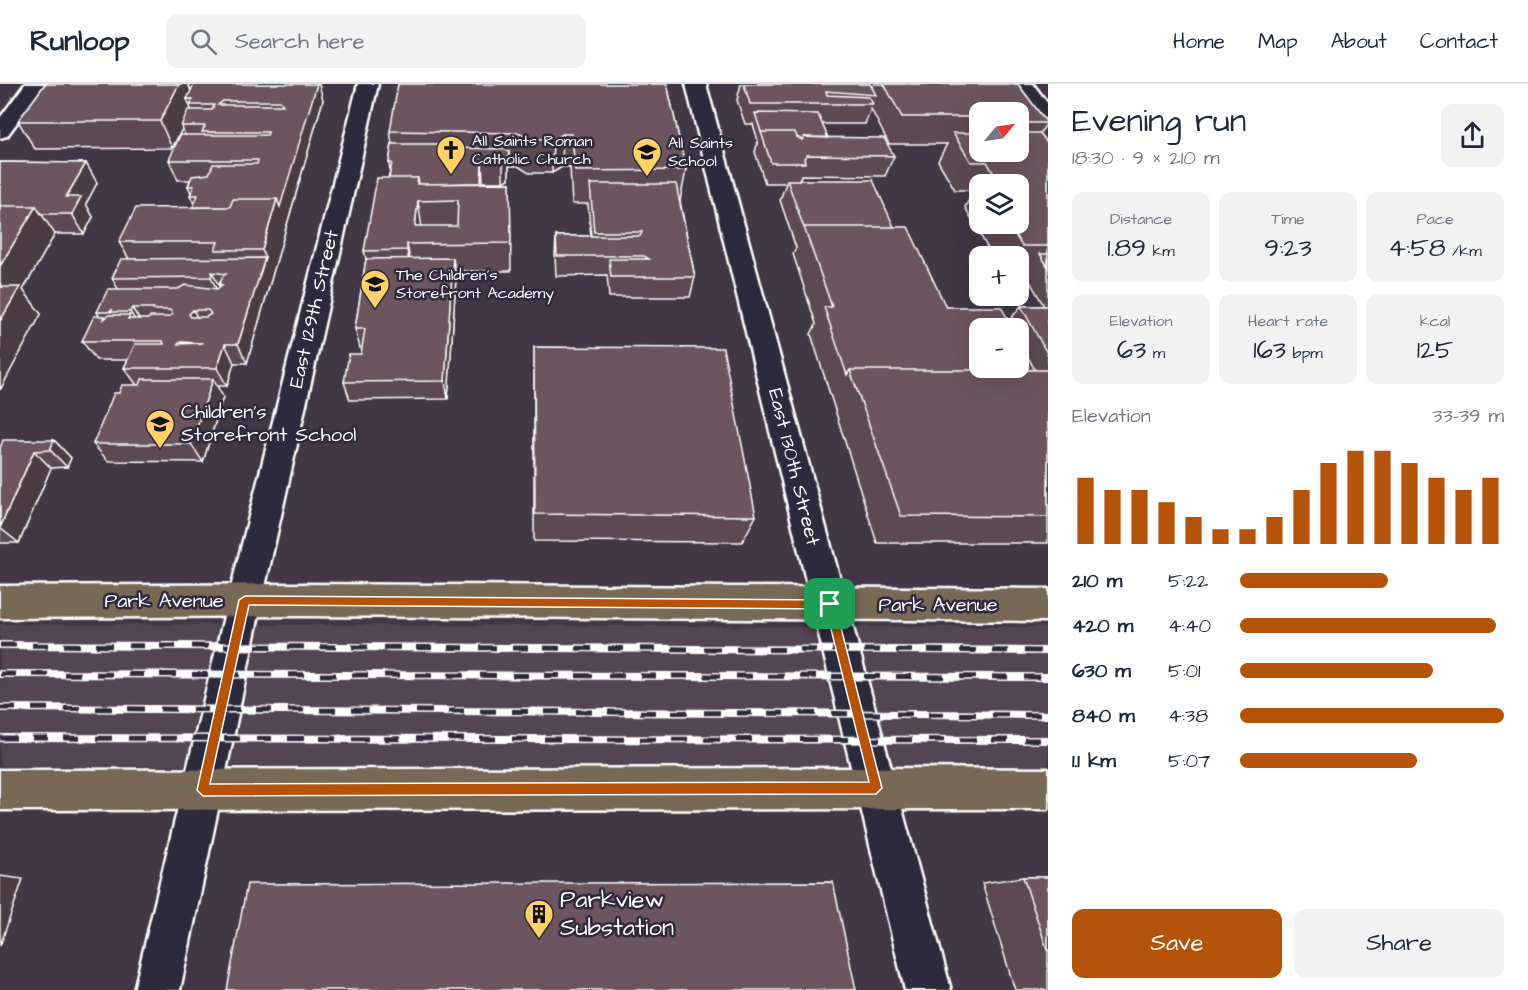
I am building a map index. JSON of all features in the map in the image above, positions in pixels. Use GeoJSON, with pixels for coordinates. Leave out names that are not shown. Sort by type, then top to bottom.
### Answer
{"type":"FeatureCollection","features":[{"type":"Feature","properties":{"kind":"main road","name":"Park Avenue"},"geometry":{"type":"LineString","coordinates":[[0,602],[245,600],[1048,605]]}},
{"type":"Feature","properties":{"kind":"main road"},"geometry":{"type":"LineString","coordinates":[[0,790],[1048,789]]}},
{"type":"Feature","properties":{"kind":"street"},"geometry":{"type":"LineString","coordinates":[[0,132],[35,84]]}},
{"type":"Feature","properties":{"kind":"street","name":"East 129th Street"},"geometry":{"type":"LineString","coordinates":[[157,990],[245,600],[368,84]]}},
{"type":"Feature","properties":{"kind":"street","name":"East 130th Street"},"geometry":{"type":"LineString","coordinates":[[696,84],[928,990]]}},
{"type":"Feature","properties":{"kind":"street"},"geometry":{"type":"LineString","coordinates":[[1023,84],[1048,118]]}},
{"type":"Feature","properties":{"kind":"shaded area"},"geometry":{"type":"Polygon","coordinates":[[[0,624],[1048,627],[1048,767],[0,766],[0,624]]]}},
{"type":"Feature","properties":{"kind":"building"},"geometry":{"type":"Polygon","coordinates":[[[45,84],[179,84],[160,121],[18,121],[45,84]]]}},
{"type":"Feature","properties":{"kind":"building"},"geometry":{"type":"Polygon","coordinates":[[[194,84],[317,84],[280,207],[277,199],[233,199],[230,207],[193,207],[198,195],[190,195],[194,186],[188,186],[192,176],[209,174],[213,164],[257,164],[258,160],[169,160],[180,135],[267,135],[268,132],[202,132],[205,126],[181,126],[188,110],[212,110],[214,105],[190,105],[193,99],[187,99],[194,84]],[[223,101],[218,105],[283,105],[280,101],[223,101]]]}},
{"type":"Feature","properties":{"kind":"building"},"geometry":{"type":"Polygon","coordinates":[[[398,84],[667,84],[686,170],[575,171],[572,134],[563,134],[553,139],[530,139],[518,133],[390,131],[398,84]]]}},
{"type":"Feature","properties":{"kind":"building"},"geometry":{"type":"Polygon","coordinates":[[[744,84],[870,84],[876,95],[826,91],[827,95],[869,97],[873,104],[750,104],[744,84]]]}},
{"type":"Feature","properties":{"kind":"building"},"geometry":{"type":"Polygon","coordinates":[[[884,84],[1018,84],[1047,123],[1029,123],[1029,102],[969,102],[969,117],[902,117],[884,84]]]}},
{"type":"Feature","properties":{"kind":"building"},"geometry":{"type":"Polygon","coordinates":[[[755,113],[818,114],[828,138],[804,137],[802,140],[795,132],[761,132],[755,113]]]}},
{"type":"Feature","properties":{"kind":"building"},"geometry":{"type":"Polygon","coordinates":[[[761,132],[795,132],[802,140],[804,137],[884,138],[894,156],[807,155],[804,158],[805,163],[771,163],[761,132]]]}},
{"type":"Feature","properties":{"kind":"building"},"geometry":{"type":"Polygon","coordinates":[[[953,133],[969,133],[969,159],[953,133]]]}},
{"type":"Feature","properties":{"kind":"building"},"geometry":{"type":"Polygon","coordinates":[[[1029,133],[1040,133],[1048,144],[1048,246],[1022,246],[1014,234],[1029,234],[1029,174],[994,174],[987,162],[1029,162],[1029,133]]]}},
{"type":"Feature","properties":{"kind":"building"},"geometry":{"type":"Polygon","coordinates":[[[392,144],[444,144],[443,151],[459,148],[503,149],[509,152],[508,159],[503,162],[482,162],[481,183],[419,184],[418,178],[389,178],[392,144]]]}},
{"type":"Feature","properties":{"kind":"building"},"geometry":{"type":"Polygon","coordinates":[[[0,162],[86,163],[66,197],[81,197],[72,214],[41,214],[36,206],[0,206],[0,162]]]}},
{"type":"Feature","properties":{"kind":"building"},"geometry":{"type":"Polygon","coordinates":[[[377,178],[418,178],[417,184],[510,183],[511,243],[407,244],[407,250],[364,251],[377,178]],[[458,200],[418,201],[415,226],[457,226],[458,200]]]}},
{"type":"Feature","properties":{"kind":"building"},"geometry":{"type":"Polygon","coordinates":[[[787,180],[873,180],[894,227],[804,228],[787,180]]]}},
{"type":"Feature","properties":{"kind":"building"},"geometry":{"type":"Polygon","coordinates":[[[590,184],[676,184],[695,277],[611,277],[609,259],[649,259],[644,256],[557,256],[556,236],[640,236],[642,232],[594,232],[590,184]]]}},
{"type":"Feature","properties":{"kind":"building"},"geometry":{"type":"Polygon","coordinates":[[[233,199],[277,199],[262,250],[215,250],[218,242],[119,242],[136,208],[230,207],[233,199]]]}},
{"type":"Feature","properties":{"kind":"building"},"geometry":{"type":"Polygon","coordinates":[[[0,206],[36,206],[0,266],[0,206]]]}},
{"type":"Feature","properties":{"kind":"building"},"geometry":{"type":"Polygon","coordinates":[[[804,227],[908,227],[946,307],[1001,307],[1007,318],[969,318],[969,370],[850,370],[847,375],[824,307],[832,307],[804,227]]]}},
{"type":"Feature","properties":{"kind":"building"},"geometry":{"type":"Polygon","coordinates":[[[1040,254],[1048,254],[1048,267],[1040,254]]]}},
{"type":"Feature","properties":{"kind":"building"},"geometry":{"type":"Polygon","coordinates":[[[265,258],[238,344],[225,344],[217,368],[124,368],[135,344],[164,344],[163,341],[82,341],[94,316],[105,316],[104,319],[109,315],[130,315],[128,319],[148,319],[168,317],[173,314],[170,310],[153,310],[154,308],[132,308],[130,312],[111,312],[112,310],[97,312],[108,289],[178,289],[185,285],[217,289],[222,285],[219,285],[226,274],[212,272],[211,277],[112,278],[121,259],[265,258]],[[193,310],[189,314],[191,317],[206,317],[211,314],[208,310],[193,310]],[[181,342],[177,344],[203,343],[181,342]]]}},
{"type":"Feature","properties":{"kind":"building"},"geometry":{"type":"Polygon","coordinates":[[[453,258],[445,381],[344,382],[349,354],[361,354],[365,329],[355,329],[366,259],[453,258]]]}},
{"type":"Feature","properties":{"kind":"building"},"geometry":{"type":"Polygon","coordinates":[[[0,287],[20,287],[0,321],[0,287]]]}},
{"type":"Feature","properties":{"kind":"building"},"geometry":{"type":"Polygon","coordinates":[[[1021,306],[1048,306],[1048,355],[1029,318],[1021,306]]]}},
{"type":"Feature","properties":{"kind":"building"},"geometry":{"type":"Polygon","coordinates":[[[534,347],[723,348],[756,516],[535,514],[534,347]]]}},
{"type":"Feature","properties":{"kind":"building"},"geometry":{"type":"Polygon","coordinates":[[[1029,359],[1035,370],[1029,370],[1029,359]]]}},
{"type":"Feature","properties":{"kind":"building"},"geometry":{"type":"Polygon","coordinates":[[[850,370],[969,370],[969,378],[1029,378],[1029,370],[1048,370],[1048,517],[901,516],[850,370]]]}},
{"type":"Feature","properties":{"kind":"building"},"geometry":{"type":"Polygon","coordinates":[[[142,379],[213,379],[191,444],[93,444],[114,393],[119,393],[122,385],[140,385],[142,379]]]}},
{"type":"Feature","properties":{"kind":"building"},"geometry":{"type":"Polygon","coordinates":[[[3,440],[54,440],[50,450],[34,451],[0,527],[0,448],[3,440]]]}},
{"type":"Feature","properties":{"kind":"building"},"geometry":{"type":"Polygon","coordinates":[[[1023,877],[1048,877],[1048,952],[1023,877]]]}},
{"type":"Feature","properties":{"kind":"building","name":"Parkview Substation"},"geometry":{"type":"Polygon","coordinates":[[[833,882],[856,990],[227,990],[247,884],[833,882]]]}},
{"type":"Feature","properties":{"kind":"railway"},"geometry":{"type":"LineString","coordinates":[[0,645],[1048,651]]}},
{"type":"Feature","properties":{"kind":"railway"},"geometry":{"type":"LineString","coordinates":[[0,674],[1048,677]]}},
{"type":"Feature","properties":{"kind":"railway"},"geometry":{"type":"LineString","coordinates":[[0,708],[1048,715]]}},
{"type":"Feature","properties":{"kind":"railway"},"geometry":{"type":"LineString","coordinates":[[0,738],[1048,740]]}},
{"type":"Feature","properties":{"kind":"place","name":"All Saints Roman Catholic Church"},"geometry":{"type":"Point","coordinates":[451,176]}},
{"type":"Feature","properties":{"kind":"place","name":"All Saints School"},"geometry":{"type":"Point","coordinates":[647,178]}},
{"type":"Feature","properties":{"kind":"place","name":"The Children's Storefront Academy"},"geometry":{"type":"Point","coordinates":[375,310]}},
{"type":"Feature","properties":{"kind":"place","name":"Children's Storefront School"},"geometry":{"type":"Point","coordinates":[160,450]}},
{"type":"Feature","properties":{"kind":"place","name":"Parkview Substation"},"geometry":{"type":"Point","coordinates":[539,940]}},
{"type":"Feature","properties":{"kind":"route"},"geometry":{"type":"LineString","coordinates":[[245,600],[830,604],[876,788],[203,790],[245,600]]}}]}
